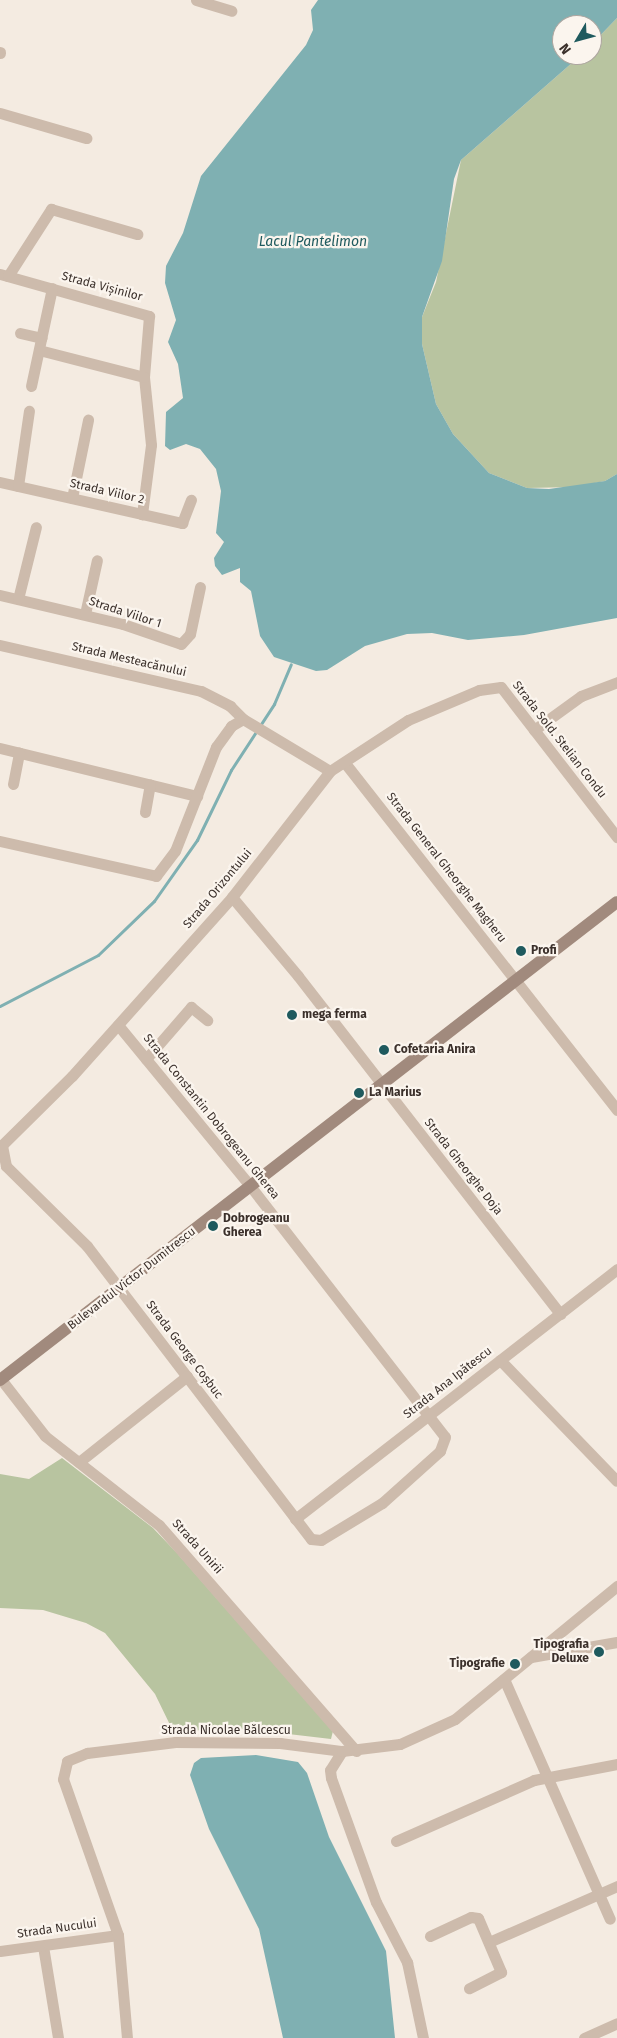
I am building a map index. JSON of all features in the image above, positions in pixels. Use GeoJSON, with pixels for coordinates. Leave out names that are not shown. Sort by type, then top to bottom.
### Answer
{"type":"FeatureCollection","features":[{"type":"Feature","properties":{"kind":"street"},"geometry":{"type":"LineString","coordinates":[[196,0],[231,11]]}},
{"type":"Feature","properties":{"kind":"street"},"geometry":{"type":"LineString","coordinates":[[0,113],[86,138]]}},
{"type":"Feature","properties":{"kind":"street"},"geometry":{"type":"LineString","coordinates":[[4,275],[51,209],[137,234]]}},
{"type":"Feature","properties":{"kind":"street","name":"Strada Vișinilor"},"geometry":{"type":"LineString","coordinates":[[4,275],[148,314],[144,376],[151,445],[142,514]]}},
{"type":"Feature","properties":{"kind":"street"},"geometry":{"type":"LineString","coordinates":[[31,386],[52,288]]}},
{"type":"Feature","properties":{"kind":"street"},"geometry":{"type":"LineString","coordinates":[[20,333],[41,338]]}},
{"type":"Feature","properties":{"kind":"street"},"geometry":{"type":"LineString","coordinates":[[39,350],[144,376]]}},
{"type":"Feature","properties":{"kind":"street"},"geometry":{"type":"LineString","coordinates":[[18,486],[29,411]]}},
{"type":"Feature","properties":{"kind":"street"},"geometry":{"type":"LineString","coordinates":[[72,498],[88,420]]}},
{"type":"Feature","properties":{"kind":"street","name":"Strada Viilor 2"},"geometry":{"type":"LineString","coordinates":[[0,482],[182,523],[191,500]]}},
{"type":"Feature","properties":{"kind":"street"},"geometry":{"type":"LineString","coordinates":[[18,598],[36,527]]}},
{"type":"Feature","properties":{"kind":"street"},"geometry":{"type":"LineString","coordinates":[[84,614],[97,560]]}},
{"type":"Feature","properties":{"kind":"street","name":"Strada Viilor 1"},"geometry":{"type":"LineString","coordinates":[[0,594],[84,614],[181,644],[189,638],[200,587]]}},
{"type":"Feature","properties":{"kind":"street","name":"Strada Mesteacănului"},"geometry":{"type":"LineString","coordinates":[[0,645],[201,691],[230,706],[246,720],[330,771]]}},
{"type":"Feature","properties":{"kind":"street"},"geometry":{"type":"LineString","coordinates":[[534,730],[581,696],[617,682]]}},
{"type":"Feature","properties":{"kind":"street","name":"Strada Sold. Stelian Condu"},"geometry":{"type":"LineString","coordinates":[[496,685],[534,730],[617,837]]}},
{"type":"Feature","properties":{"kind":"street","name":"Strada Orizontului"},"geometry":{"type":"LineString","coordinates":[[3,1166],[1,1144],[118,1025],[232,897],[330,771],[345,763],[408,720],[496,685]]}},
{"type":"Feature","properties":{"kind":"street"},"geometry":{"type":"LineString","coordinates":[[0,841],[150,877],[161,871],[175,851],[222,736],[246,720]]}},
{"type":"Feature","properties":{"kind":"street"},"geometry":{"type":"LineString","coordinates":[[0,748],[197,796]]}},
{"type":"Feature","properties":{"kind":"street"},"geometry":{"type":"LineString","coordinates":[[13,784],[19,753]]}},
{"type":"Feature","properties":{"kind":"street","name":"Strada General Gheorghe Magheru"},"geometry":{"type":"LineString","coordinates":[[345,763],[617,1110]]}},
{"type":"Feature","properties":{"kind":"street"},"geometry":{"type":"LineString","coordinates":[[145,812],[150,784]]}},
{"type":"Feature","properties":{"kind":"street","name":"Strada Gheorghe Doja"},"geometry":{"type":"LineString","coordinates":[[232,897],[560,1314]]}},
{"type":"Feature","properties":{"kind":"street","name":"Bulevardul Victor Dumitrescu"},"geometry":{"type":"LineString","coordinates":[[0,1379],[120,1289],[617,902]]}},
{"type":"Feature","properties":{"kind":"street"},"geometry":{"type":"LineString","coordinates":[[146,1059],[191,1007],[207,1020]]}},
{"type":"Feature","properties":{"kind":"street","name":"Strada Constantin Dobrogeanu Gherea"},"geometry":{"type":"LineString","coordinates":[[118,1025],[251,1187],[445,1437],[444,1446],[376,1508],[317,1541],[296,1519]]}},
{"type":"Feature","properties":{"kind":"street","name":"Strada George Coșbuc"},"geometry":{"type":"LineString","coordinates":[[3,1166],[73,1231],[120,1289],[296,1519]]}},
{"type":"Feature","properties":{"kind":"street","name":"Strada Ana Ipătescu"},"geometry":{"type":"LineString","coordinates":[[296,1519],[617,1269]]}},
{"type":"Feature","properties":{"kind":"street"},"geometry":{"type":"LineString","coordinates":[[500,1360],[617,1480]]}},
{"type":"Feature","properties":{"kind":"street"},"geometry":{"type":"LineString","coordinates":[[79,1462],[187,1376]]}},
{"type":"Feature","properties":{"kind":"street","name":"Strada Unirii"},"geometry":{"type":"LineString","coordinates":[[0,1379],[35,1426],[159,1525],[356,1751]]}},
{"type":"Feature","properties":{"kind":"street"},"geometry":{"type":"LineString","coordinates":[[529,1658],[617,1586]]}},
{"type":"Feature","properties":{"kind":"street","name":"Strada Nicolae Bălcescu"},"geometry":{"type":"LineString","coordinates":[[127,2038],[118,1935],[63,1779],[67,1761],[87,1753],[175,1742],[280,1743],[342,1751],[386,1748],[428,1734],[455,1719],[529,1658],[617,1642]]}},
{"type":"Feature","properties":{"kind":"street"},"geometry":{"type":"LineString","coordinates":[[504,1678],[610,1919]]}},
{"type":"Feature","properties":{"kind":"street"},"geometry":{"type":"LineString","coordinates":[[342,1751],[330,1770],[331,1778],[376,1902],[406,1962],[423,2038]]}},
{"type":"Feature","properties":{"kind":"street"},"geometry":{"type":"LineString","coordinates":[[396,1841],[547,1776],[617,1764]]}},
{"type":"Feature","properties":{"kind":"street"},"geometry":{"type":"LineString","coordinates":[[489,1942],[617,1886]]}},
{"type":"Feature","properties":{"kind":"street"},"geometry":{"type":"LineString","coordinates":[[430,1936],[474,1916],[489,1942],[500,1974],[469,1988]]}},
{"type":"Feature","properties":{"kind":"street","name":"Strada Nucului"},"geometry":{"type":"LineString","coordinates":[[0,1951],[118,1935]]}},
{"type":"Feature","properties":{"kind":"street"},"geometry":{"type":"LineString","coordinates":[[43,1946],[58,2038]]}},
{"type":"Feature","properties":{"kind":"street"},"geometry":{"type":"LineString","coordinates":[[584,2038],[617,2023]]}},
{"type":"Feature","properties":{"kind":"green space"},"geometry":{"type":"Polygon","coordinates":[[[617,18],[617,474],[605,481],[574,487],[527,488],[489,473],[453,434],[436,404],[422,344],[422,317],[436,282],[461,160],[570,65],[602,65],[602,34],[617,18]]]}},
{"type":"Feature","properties":{"kind":"green space"},"geometry":{"type":"Polygon","coordinates":[[[62,1458],[153,1528],[176,1552],[333,1731],[331,1739],[245,1729],[173,1731],[155,1694],[105,1633],[86,1623],[43,1610],[0,1608],[0,1474],[29,1479],[62,1458]]]}},
{"type":"Feature","properties":{"kind":"water","name":"Lacul Pantelimon"},"geometry":{"type":"Polygon","coordinates":[[[318,0],[617,0],[617,18],[602,34],[602,15],[552,15],[552,65],[570,65],[461,160],[454,179],[442,261],[422,317],[422,344],[436,404],[453,434],[489,473],[527,488],[549,489],[605,481],[617,474],[617,618],[524,635],[468,640],[432,633],[407,634],[365,646],[327,670],[316,671],[274,657],[260,636],[251,591],[240,582],[240,568],[222,575],[215,566],[214,558],[224,542],[216,533],[221,491],[216,469],[200,449],[186,444],[170,450],[165,446],[166,412],[183,398],[178,364],[168,342],[176,320],[165,283],[166,266],[183,233],[201,176],[306,45],[313,30],[311,10],[318,0]]]}},
{"type":"Feature","properties":{"kind":"water"},"geometry":{"type":"Polygon","coordinates":[[[256,1755],[298,1762],[307,1773],[329,1837],[386,1951],[395,2038],[283,2038],[259,1929],[209,1829],[190,1775],[194,1763],[201,1758],[256,1755]]]}},
{"type":"Feature","properties":{"kind":"waterway"},"geometry":{"type":"LineString","coordinates":[[0,1006],[98,955],[154,901],[197,840],[231,770],[274,704],[291,664]]}},
{"type":"Feature","properties":{"kind":"place","name":"Profi"},"geometry":{"type":"Point","coordinates":[521,951]}},
{"type":"Feature","properties":{"kind":"place","name":"mega ferma"},"geometry":{"type":"Point","coordinates":[292,1015]}},
{"type":"Feature","properties":{"kind":"place","name":"Cofetaria Anira"},"geometry":{"type":"Point","coordinates":[384,1050]}},
{"type":"Feature","properties":{"kind":"place","name":"La Marius"},"geometry":{"type":"Point","coordinates":[359,1093]}},
{"type":"Feature","properties":{"kind":"place","name":"Dobrogeanu Gherea"},"geometry":{"type":"Point","coordinates":[213,1226]}},
{"type":"Feature","properties":{"kind":"place","name":"Tipografia Deluxe"},"geometry":{"type":"Point","coordinates":[599,1652]}},
{"type":"Feature","properties":{"kind":"place","name":"Tipografie"},"geometry":{"type":"Point","coordinates":[515,1664]}}]}
